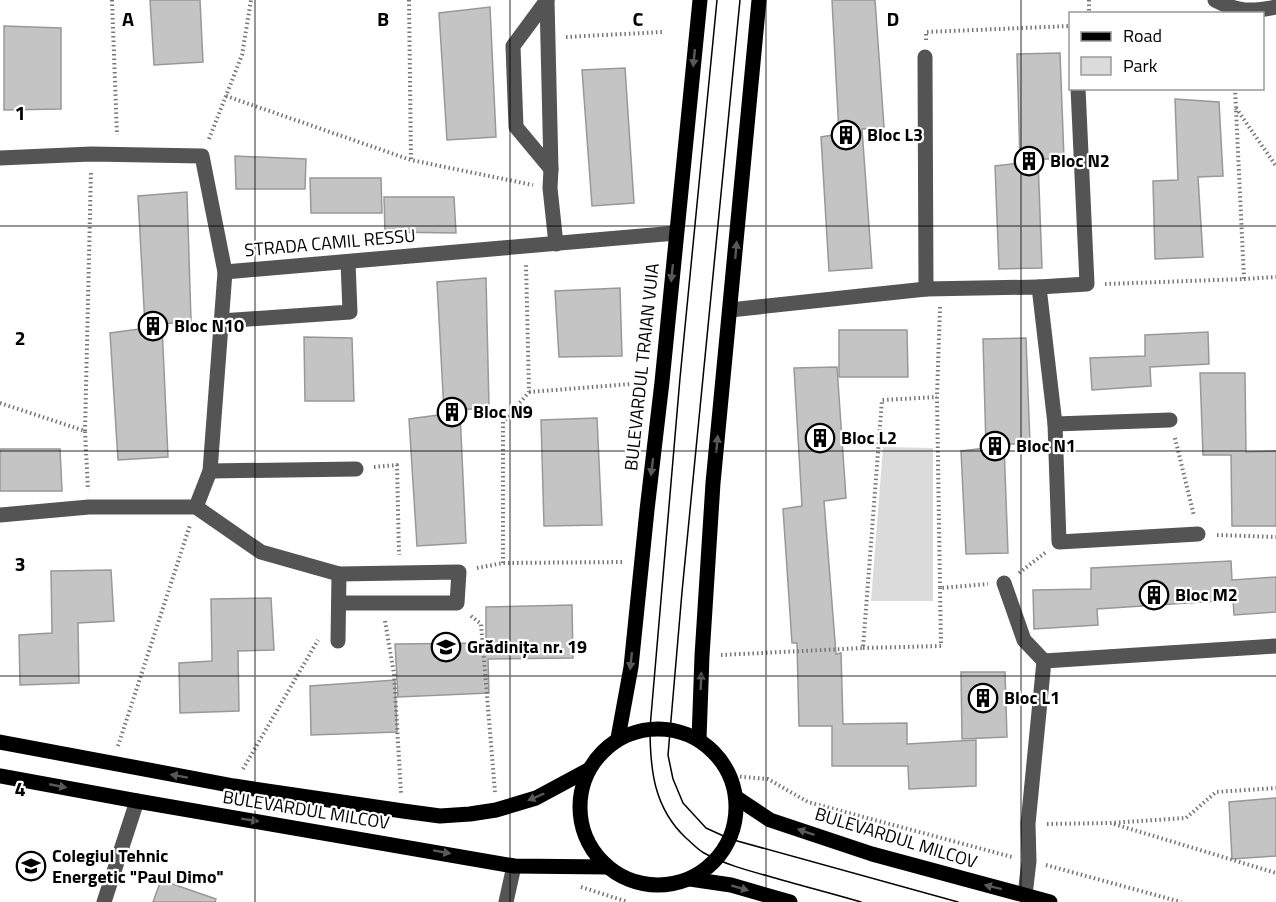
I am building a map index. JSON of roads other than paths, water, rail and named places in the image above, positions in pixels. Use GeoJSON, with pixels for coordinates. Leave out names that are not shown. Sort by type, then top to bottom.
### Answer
{"type":"FeatureCollection","features":[{"type":"Feature","properties":{"kind":"main road","name":"BULEVARDUL TRAIAN VUIA"},"geometry":{"type":"LineString","coordinates":[[618,738],[631,667],[700,0]]}},
{"type":"Feature","properties":{"kind":"main road"},"geometry":{"type":"LineString","coordinates":[[699,739],[713,483],[759,0]]}},
{"type":"Feature","properties":{"kind":"main road"},"geometry":{"type":"LineString","coordinates":[[650,728],[671,729],[699,739],[718,755],[731,776],[737,798],[737,812],[730,839],[716,860],[690,879],[669,885],[647,885],[626,879],[607,867],[590,847],[580,822],[580,795],[588,770],[605,748],[618,738],[635,731],[650,728]]}},
{"type":"Feature","properties":{"kind":"main road","name":"BULEVARDUL MILCOV"},"geometry":{"type":"LineString","coordinates":[[0,742],[234,786],[440,816],[496,810],[536,798],[588,770]]}},
{"type":"Feature","properties":{"kind":"main road","name":"BULEVARDUL MILCOV"},"geometry":{"type":"LineString","coordinates":[[0,776],[514,866],[607,867]]}},
{"type":"Feature","properties":{"kind":"main road","name":"BULEVARDUL MILCOV"},"geometry":{"type":"LineString","coordinates":[[737,798],[770,820],[883,857],[1050,902]]}},
{"type":"Feature","properties":{"kind":"main road"},"geometry":{"type":"LineString","coordinates":[[690,879],[731,885],[790,902]]}},
{"type":"Feature","properties":{"kind":"street"},"geometry":{"type":"LineString","coordinates":[[547,0],[550,189],[556,244]]}},
{"type":"Feature","properties":{"kind":"street"},"geometry":{"type":"LineString","coordinates":[[547,0],[513,46],[516,127],[551,169]]}},
{"type":"Feature","properties":{"kind":"street"},"geometry":{"type":"LineString","coordinates":[[1215,0],[1234,9],[1257,11],[1276,7]]}},
{"type":"Feature","properties":{"kind":"street"},"geometry":{"type":"LineString","coordinates":[[925,57],[933,289]]}},
{"type":"Feature","properties":{"kind":"street"},"geometry":{"type":"LineString","coordinates":[[730,310],[933,289],[1039,288],[1087,284],[1078,90]]}},
{"type":"Feature","properties":{"kind":"street"},"geometry":{"type":"LineString","coordinates":[[0,158],[91,154],[202,156],[225,272]]}},
{"type":"Feature","properties":{"kind":"street","name":"STRADA CAMIL RESSU"},"geometry":{"type":"LineString","coordinates":[[196,507],[210,471],[225,272],[676,233]]}},
{"type":"Feature","properties":{"kind":"street"},"geometry":{"type":"LineString","coordinates":[[221,321],[350,312],[348,262]]}},
{"type":"Feature","properties":{"kind":"street"},"geometry":{"type":"LineString","coordinates":[[1039,288],[1055,424],[1059,542],[1198,534]]}},
{"type":"Feature","properties":{"kind":"street"},"geometry":{"type":"LineString","coordinates":[[1055,424],[1170,420]]}},
{"type":"Feature","properties":{"kind":"street"},"geometry":{"type":"LineString","coordinates":[[210,471],[356,468]]}},
{"type":"Feature","properties":{"kind":"street"},"geometry":{"type":"LineString","coordinates":[[0,515],[89,507],[196,507],[261,552],[339,574],[459,572],[457,603],[339,603]]}},
{"type":"Feature","properties":{"kind":"street"},"geometry":{"type":"LineString","coordinates":[[338,641],[339,574]]}},
{"type":"Feature","properties":{"kind":"street"},"geometry":{"type":"LineString","coordinates":[[1004,583],[1024,640],[1044,661],[1028,824],[1029,861],[1025,895]]}},
{"type":"Feature","properties":{"kind":"street"},"geometry":{"type":"LineString","coordinates":[[1044,661],[1276,646]]}},
{"type":"Feature","properties":{"kind":"street"},"geometry":{"type":"LineString","coordinates":[[104,902],[137,801]]}},
{"type":"Feature","properties":{"kind":"street"},"geometry":{"type":"LineString","coordinates":[[506,902],[514,866]]}},
{"type":"Feature","properties":{"kind":"tram line"},"geometry":{"type":"LineString","coordinates":[[717,0],[680,378],[650,728],[653,773],[656,788],[667,814],[686,838],[704,853],[743,869],[861,902]]}},
{"type":"Feature","properties":{"kind":"tram line"},"geometry":{"type":"LineString","coordinates":[[740,0],[682,592],[668,755],[673,779],[683,803],[706,828],[730,839],[958,902]]}},
{"type":"Feature","properties":{"kind":"place","name":"Bloc L3"},"geometry":{"type":"Point","coordinates":[846,135]}},
{"type":"Feature","properties":{"kind":"place","name":"Bloc N2"},"geometry":{"type":"Point","coordinates":[1029,161]}},
{"type":"Feature","properties":{"kind":"place","name":"Bloc N10"},"geometry":{"type":"Point","coordinates":[153,326]}},
{"type":"Feature","properties":{"kind":"place","name":"Bloc N9"},"geometry":{"type":"Point","coordinates":[452,412]}},
{"type":"Feature","properties":{"kind":"place","name":"Bloc L2"},"geometry":{"type":"Point","coordinates":[820,438]}},
{"type":"Feature","properties":{"kind":"place","name":"Bloc N1"},"geometry":{"type":"Point","coordinates":[995,446]}},
{"type":"Feature","properties":{"kind":"place","name":"Bloc M2"},"geometry":{"type":"Point","coordinates":[1154,595]}},
{"type":"Feature","properties":{"kind":"place","name":"Grădinița nr. 19"},"geometry":{"type":"Point","coordinates":[446,647]}},
{"type":"Feature","properties":{"kind":"place","name":"Bloc L1"},"geometry":{"type":"Point","coordinates":[983,698]}},
{"type":"Feature","properties":{"kind":"place","name":"Colegiul Tehnic Energetic \"Paul Dimo\""},"geometry":{"type":"Point","coordinates":[31,866]}}]}
